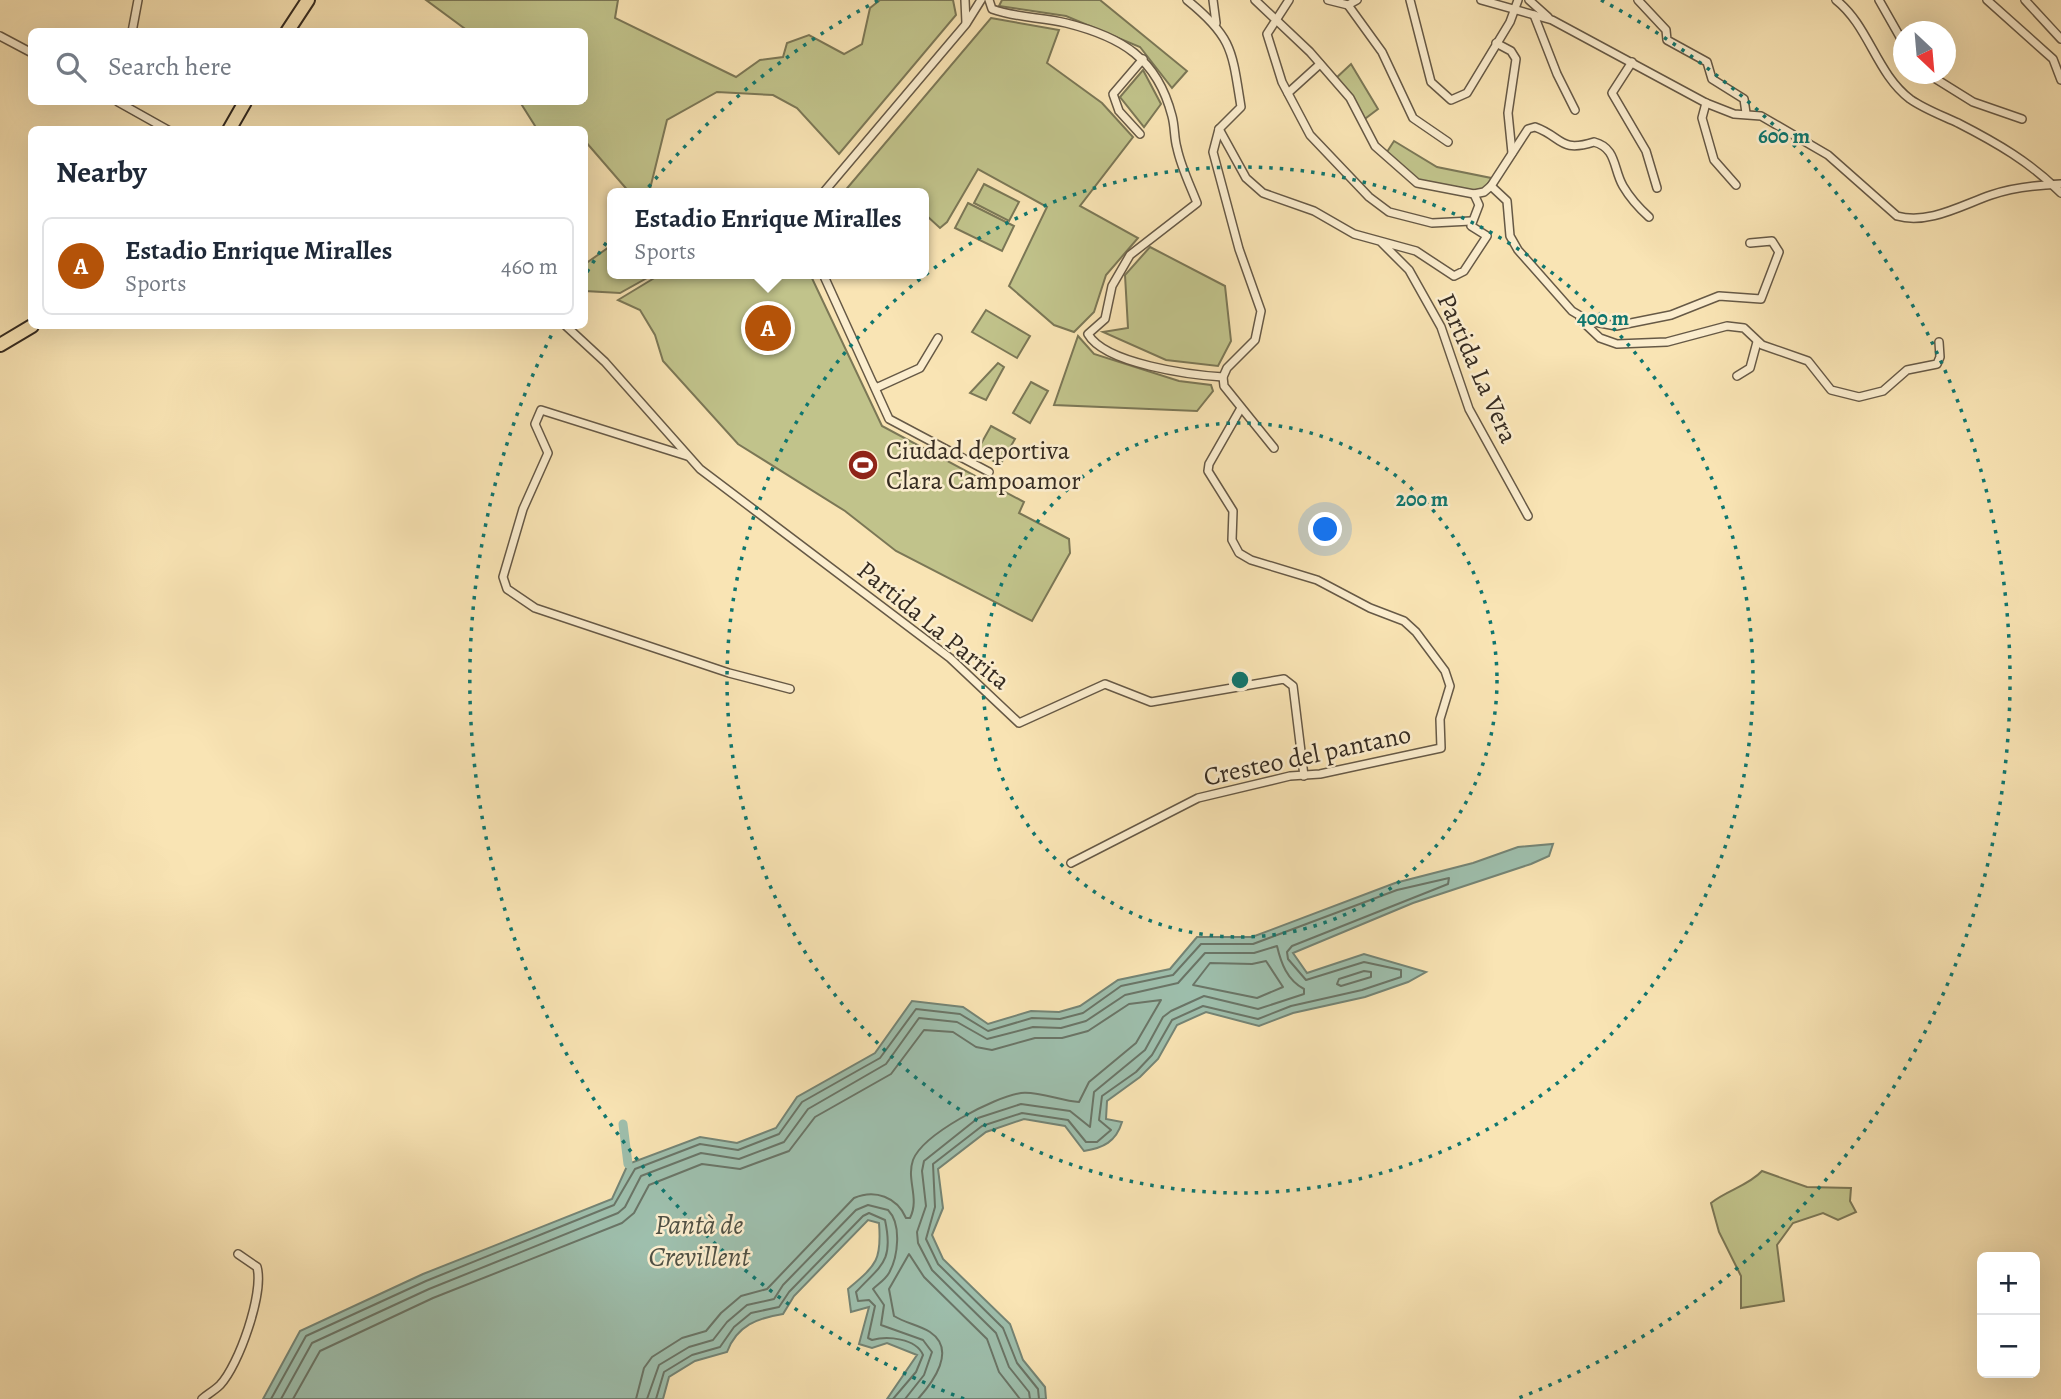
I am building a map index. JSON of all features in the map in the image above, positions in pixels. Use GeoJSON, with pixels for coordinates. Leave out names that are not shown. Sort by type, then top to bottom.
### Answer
{"type":"FeatureCollection","features":[{"type":"Feature","properties":{"kind":"highway"},"geometry":{"type":"LineString","coordinates":[[290,28],[308,0]]}},
{"type":"Feature","properties":{"kind":"highway"},"geometry":{"type":"LineString","coordinates":[[233,126],[244,105]]}},
{"type":"Feature","properties":{"kind":"highway"},"geometry":{"type":"LineString","coordinates":[[0,347],[28,329]]}},
{"type":"Feature","properties":{"kind":"street"},"geometry":{"type":"LineString","coordinates":[[133,28],[138,0]]}},
{"type":"Feature","properties":{"kind":"street"},"geometry":{"type":"LineString","coordinates":[[965,0],[966,24]]}},
{"type":"Feature","properties":{"kind":"street"},"geometry":{"type":"LineString","coordinates":[[827,188],[966,24],[981,0]]}},
{"type":"Feature","properties":{"kind":"street"},"geometry":{"type":"LineString","coordinates":[[989,0],[992,9],[1003,13],[1067,23],[1094,32],[1134,51],[1150,66],[1168,105],[1181,163],[1197,204],[1130,254],[1112,286],[1105,319],[1088,334],[1092,340],[1117,354],[1147,364],[1186,374],[1223,377]]}},
{"type":"Feature","properties":{"kind":"street"},"geometry":{"type":"LineString","coordinates":[[1187,0],[1217,24]]}},
{"type":"Feature","properties":{"kind":"street"},"geometry":{"type":"LineString","coordinates":[[1213,0],[1217,24],[1232,51],[1241,107],[1219,129],[1213,152],[1238,249],[1261,311],[1255,340],[1233,360],[1223,377],[1227,391],[1275,448]]}},
{"type":"Feature","properties":{"kind":"street"},"geometry":{"type":"LineString","coordinates":[[1255,0],[1320,64],[1350,98],[1375,146],[1417,183],[1474,194],[1484,192],[1533,127],[1539,128],[1565,146],[1599,143],[1612,155],[1627,192],[1649,217]]}},
{"type":"Feature","properties":{"kind":"street"},"geometry":{"type":"LineString","coordinates":[[1289,0],[1267,34],[1288,93],[1310,135],[1368,197],[1389,212],[1432,223],[1471,221]]}},
{"type":"Feature","properties":{"kind":"street"},"geometry":{"type":"LineString","coordinates":[[1328,0],[1349,5],[1382,52],[1413,118],[1448,142]]}},
{"type":"Feature","properties":{"kind":"street"},"geometry":{"type":"LineString","coordinates":[[1349,5],[1357,0]]}},
{"type":"Feature","properties":{"kind":"street"},"geometry":{"type":"LineString","coordinates":[[1410,0],[1431,82],[1451,100],[1467,93],[1510,22],[1518,0]]}},
{"type":"Feature","properties":{"kind":"street"},"geometry":{"type":"LineString","coordinates":[[1481,0],[1552,20],[1706,103],[1734,114],[1761,116],[1828,155],[1891,212],[1903,217],[1941,214],[2009,190],[2057,184]]}},
{"type":"Feature","properties":{"kind":"street"},"geometry":{"type":"LineString","coordinates":[[1529,0],[1552,20]]}},
{"type":"Feature","properties":{"kind":"street"},"geometry":{"type":"LineString","coordinates":[[1638,0],[1665,30],[1667,40],[1707,62],[1712,79],[1744,99],[1746,113]]}},
{"type":"Feature","properties":{"kind":"street"},"geometry":{"type":"LineString","coordinates":[[1836,0],[1852,13],[1891,79],[1910,99],[2007,148],[2057,184],[2061,193]]}},
{"type":"Feature","properties":{"kind":"street"},"geometry":{"type":"LineString","coordinates":[[1879,0],[1893,26]]}},
{"type":"Feature","properties":{"kind":"street"},"geometry":{"type":"LineString","coordinates":[[1987,0],[2053,59],[2061,80]]}},
{"type":"Feature","properties":{"kind":"street"},"geometry":{"type":"LineString","coordinates":[[2025,0],[2061,39]]}},
{"type":"Feature","properties":{"kind":"street"},"geometry":{"type":"LineString","coordinates":[[1534,15],[1557,74],[1575,110]]}},
{"type":"Feature","properties":{"kind":"street"},"geometry":{"type":"LineString","coordinates":[[0,36],[28,51]]}},
{"type":"Feature","properties":{"kind":"street"},"geometry":{"type":"LineString","coordinates":[[1496,43],[1511,51],[1516,58],[1508,113],[1512,153]]}},
{"type":"Feature","properties":{"kind":"street"},"geometry":{"type":"LineString","coordinates":[[1140,134],[1119,111],[1113,94],[1143,59]]}},
{"type":"Feature","properties":{"kind":"street"},"geometry":{"type":"LineString","coordinates":[[1632,62],[1612,93],[1646,151],[1657,188]]}},
{"type":"Feature","properties":{"kind":"street"},"geometry":{"type":"LineString","coordinates":[[1288,93],[1320,64]]}},
{"type":"Feature","properties":{"kind":"street"},"geometry":{"type":"LineString","coordinates":[[1944,84],[1973,102],[2022,119]]}},
{"type":"Feature","properties":{"kind":"street"},"geometry":{"type":"LineString","coordinates":[[1706,103],[1702,118],[1714,160],[1736,185]]}},
{"type":"Feature","properties":{"kind":"street"},"geometry":{"type":"LineString","coordinates":[[123,105],[161,126]]}},
{"type":"Feature","properties":{"kind":"street"},"geometry":{"type":"LineString","coordinates":[[1219,129],[1253,187],[1270,197],[1330,219],[1354,234],[1416,251],[1444,271],[1457,276],[1464,271],[1487,236],[1472,228],[1471,221],[1479,205],[1474,194]]}},
{"type":"Feature","properties":{"kind":"street"},"geometry":{"type":"LineString","coordinates":[[1491,186],[1507,201],[1509,229],[1514,243],[1572,311],[1607,343],[1667,342],[1727,326],[1744,328],[1757,342],[1808,361],[1831,390],[1868,397],[1892,384],[1903,372],[1937,364],[1940,357],[1939,342]]}},
{"type":"Feature","properties":{"kind":"street"},"geometry":{"type":"LineString","coordinates":[[1572,311],[1589,321],[1616,326],[1671,315],[1719,296],[1761,299],[1778,247],[1772,241],[1750,243]]}},
{"type":"Feature","properties":{"kind":"street","name":"Partida La Vera"},"geometry":{"type":"LineString","coordinates":[[1381,243],[1409,270],[1441,327],[1469,409],[1528,516]]}},
{"type":"Feature","properties":{"kind":"street"},"geometry":{"type":"LineString","coordinates":[[825,279],[894,424],[989,472]]}},
{"type":"Feature","properties":{"kind":"street","name":"Partida La Parrita"},"geometry":{"type":"LineString","coordinates":[[569,329],[605,362],[687,456],[721,486],[950,658],[1020,723],[1105,684],[1151,702],[1284,679],[1293,686],[1304,776]]}},
{"type":"Feature","properties":{"kind":"street"},"geometry":{"type":"LineString","coordinates":[[874,384],[876,388],[920,368],[938,338]]}},
{"type":"Feature","properties":{"kind":"street"},"geometry":{"type":"LineString","coordinates":[[1737,376],[1750,368],[1757,342]]}},
{"type":"Feature","properties":{"kind":"street","name":"Cresteo del pantano"},"geometry":{"type":"LineString","coordinates":[[1072,863],[1198,798],[1290,776],[1304,776],[1441,748],[1440,719],[1450,686],[1445,671],[1416,632],[1404,621],[1370,608],[1317,580],[1251,560],[1239,553],[1232,540],[1233,512],[1208,471],[1209,464],[1241,408]]}},
{"type":"Feature","properties":{"kind":"street","name":"Partida La Parrita"},"geometry":{"type":"LineString","coordinates":[[687,456],[541,410],[535,424],[548,453],[523,509],[503,577],[507,589],[535,608],[729,673],[790,689]]}},
{"type":"Feature","properties":{"kind":"street"},"geometry":{"type":"LineString","coordinates":[[202,1399],[222,1384],[250,1326],[261,1280],[257,1267],[238,1254]]}},
{"type":"Feature","properties":{"kind":"green space"},"geometry":{"type":"Polygon","coordinates":[[[426,0],[618,0],[615,18],[736,77],[760,60],[783,57],[787,43],[809,35],[844,54],[862,44],[870,8],[880,0],[953,0],[956,15],[839,154],[797,108],[773,95],[717,92],[667,120],[650,188],[626,188],[588,144],[588,126],[535,126],[522,105],[588,105],[588,28],[464,28],[426,0]]]}},
{"type":"Feature","properties":{"kind":"green space"},"geometry":{"type":"Polygon","coordinates":[[[1002,0],[1100,0],[1187,71],[1172,88],[1140,47],[1066,16],[999,6],[1002,0]]]}},
{"type":"Feature","properties":{"kind":"green space"},"geometry":{"type":"Polygon","coordinates":[[[991,18],[1059,30],[1047,63],[1102,103],[1133,137],[1080,206],[1138,238],[1106,275],[1094,312],[1074,332],[1054,325],[1009,286],[1047,207],[978,169],[947,222],[940,228],[929,218],[929,188],[847,188],[991,18]]]}},
{"type":"Feature","properties":{"kind":"green space"},"geometry":{"type":"Polygon","coordinates":[[[1351,64],[1378,109],[1362,121],[1334,80],[1351,64]]]}},
{"type":"Feature","properties":{"kind":"green space"},"geometry":{"type":"Polygon","coordinates":[[[1143,70],[1161,104],[1144,127],[1120,97],[1143,70]]]}},
{"type":"Feature","properties":{"kind":"green space"},"geometry":{"type":"Polygon","coordinates":[[[1394,141],[1437,167],[1496,179],[1484,192],[1417,183],[1385,155],[1394,141]]]}},
{"type":"Feature","properties":{"kind":"green space"},"geometry":{"type":"Polygon","coordinates":[[[984,184],[1019,202],[1009,221],[974,203],[984,184]]]}},
{"type":"Feature","properties":{"kind":"green space"},"geometry":{"type":"Polygon","coordinates":[[[968,203],[1014,226],[1002,251],[955,228],[968,203]]]}},
{"type":"Feature","properties":{"kind":"green space"},"geometry":{"type":"Polygon","coordinates":[[[1150,247],[1225,286],[1231,341],[1218,366],[1166,360],[1103,332],[1128,328],[1125,275],[1150,247]]]}},
{"type":"Feature","properties":{"kind":"green space"},"geometry":{"type":"Polygon","coordinates":[[[607,249],[607,279],[645,279],[620,293],[588,291],[588,262],[607,249]]]}},
{"type":"Feature","properties":{"kind":"green space","name":"Ciudad deportiva Clara Campoamor"},"geometry":{"type":"Polygon","coordinates":[[[653,279],[812,279],[882,426],[1024,502],[1019,513],[1069,539],[1070,553],[1032,621],[896,551],[845,511],[738,444],[663,361],[655,335],[640,310],[618,300],[653,279]]]}},
{"type":"Feature","properties":{"kind":"green space"},"geometry":{"type":"Polygon","coordinates":[[[986,310],[1030,336],[1017,358],[972,332],[986,310]]]}},
{"type":"Feature","properties":{"kind":"green space"},"geometry":{"type":"Polygon","coordinates":[[[1078,336],[1094,354],[1179,381],[1211,385],[1213,391],[1197,411],[1054,405],[1078,336]]]}},
{"type":"Feature","properties":{"kind":"green space"},"geometry":{"type":"Polygon","coordinates":[[[998,363],[1004,367],[986,400],[970,393],[998,363]]]}},
{"type":"Feature","properties":{"kind":"green space"},"geometry":{"type":"Polygon","coordinates":[[[1031,382],[1048,391],[1030,423],[1013,413],[1031,382]]]}},
{"type":"Feature","properties":{"kind":"green space"},"geometry":{"type":"Polygon","coordinates":[[[991,426],[1015,439],[1000,465],[977,451],[991,426]]]}},
{"type":"Feature","properties":{"kind":"green space"},"geometry":{"type":"Polygon","coordinates":[[[1762,1171],[1807,1187],[1851,1188],[1850,1201],[1856,1212],[1838,1220],[1823,1213],[1793,1223],[1777,1245],[1784,1301],[1741,1308],[1741,1276],[1719,1232],[1711,1203],[1762,1171]]]}},
{"type":"Feature","properties":{"kind":"water","name":"Pantà de Crevillent"},"geometry":{"type":"Polygon","coordinates":[[[1553,844],[1549,856],[1531,864],[1413,903],[1293,953],[1307,973],[1364,954],[1426,972],[1408,982],[1365,997],[1293,1013],[1259,1026],[1206,1012],[1177,1025],[1158,1059],[1140,1077],[1107,1101],[1106,1119],[1122,1122],[1116,1135],[1103,1146],[1084,1151],[1065,1126],[1024,1119],[986,1132],[938,1169],[943,1208],[932,1235],[943,1259],[1010,1324],[1023,1360],[1045,1387],[1046,1399],[887,1399],[917,1355],[887,1343],[872,1348],[859,1344],[869,1307],[851,1312],[848,1289],[871,1268],[878,1254],[879,1223],[868,1220],[794,1296],[783,1314],[749,1324],[736,1335],[727,1352],[695,1361],[669,1377],[663,1399],[263,1399],[300,1331],[423,1274],[612,1199],[628,1164],[700,1137],[737,1143],[776,1128],[797,1097],[875,1053],[912,1001],[963,1007],[988,1024],[1031,1011],[1059,1012],[1080,1006],[1118,980],[1170,969],[1197,937],[1252,937],[1395,883],[1473,863],[1518,847],[1553,844]]]}},
{"type":"Feature","properties":{"kind":"waterway"},"geometry":{"type":"LineString","coordinates":[[623,1124],[628,1164]]}},
{"type":"Feature","properties":{"kind":"place","name":"Estadio Enrique Miralles"},"geometry":{"type":"Point","coordinates":[768,328]}},
{"type":"Feature","properties":{"kind":"place","name":"Ciudad deportiva Clara Campoamor"},"geometry":{"type":"Point","coordinates":[863,465]}}]}
